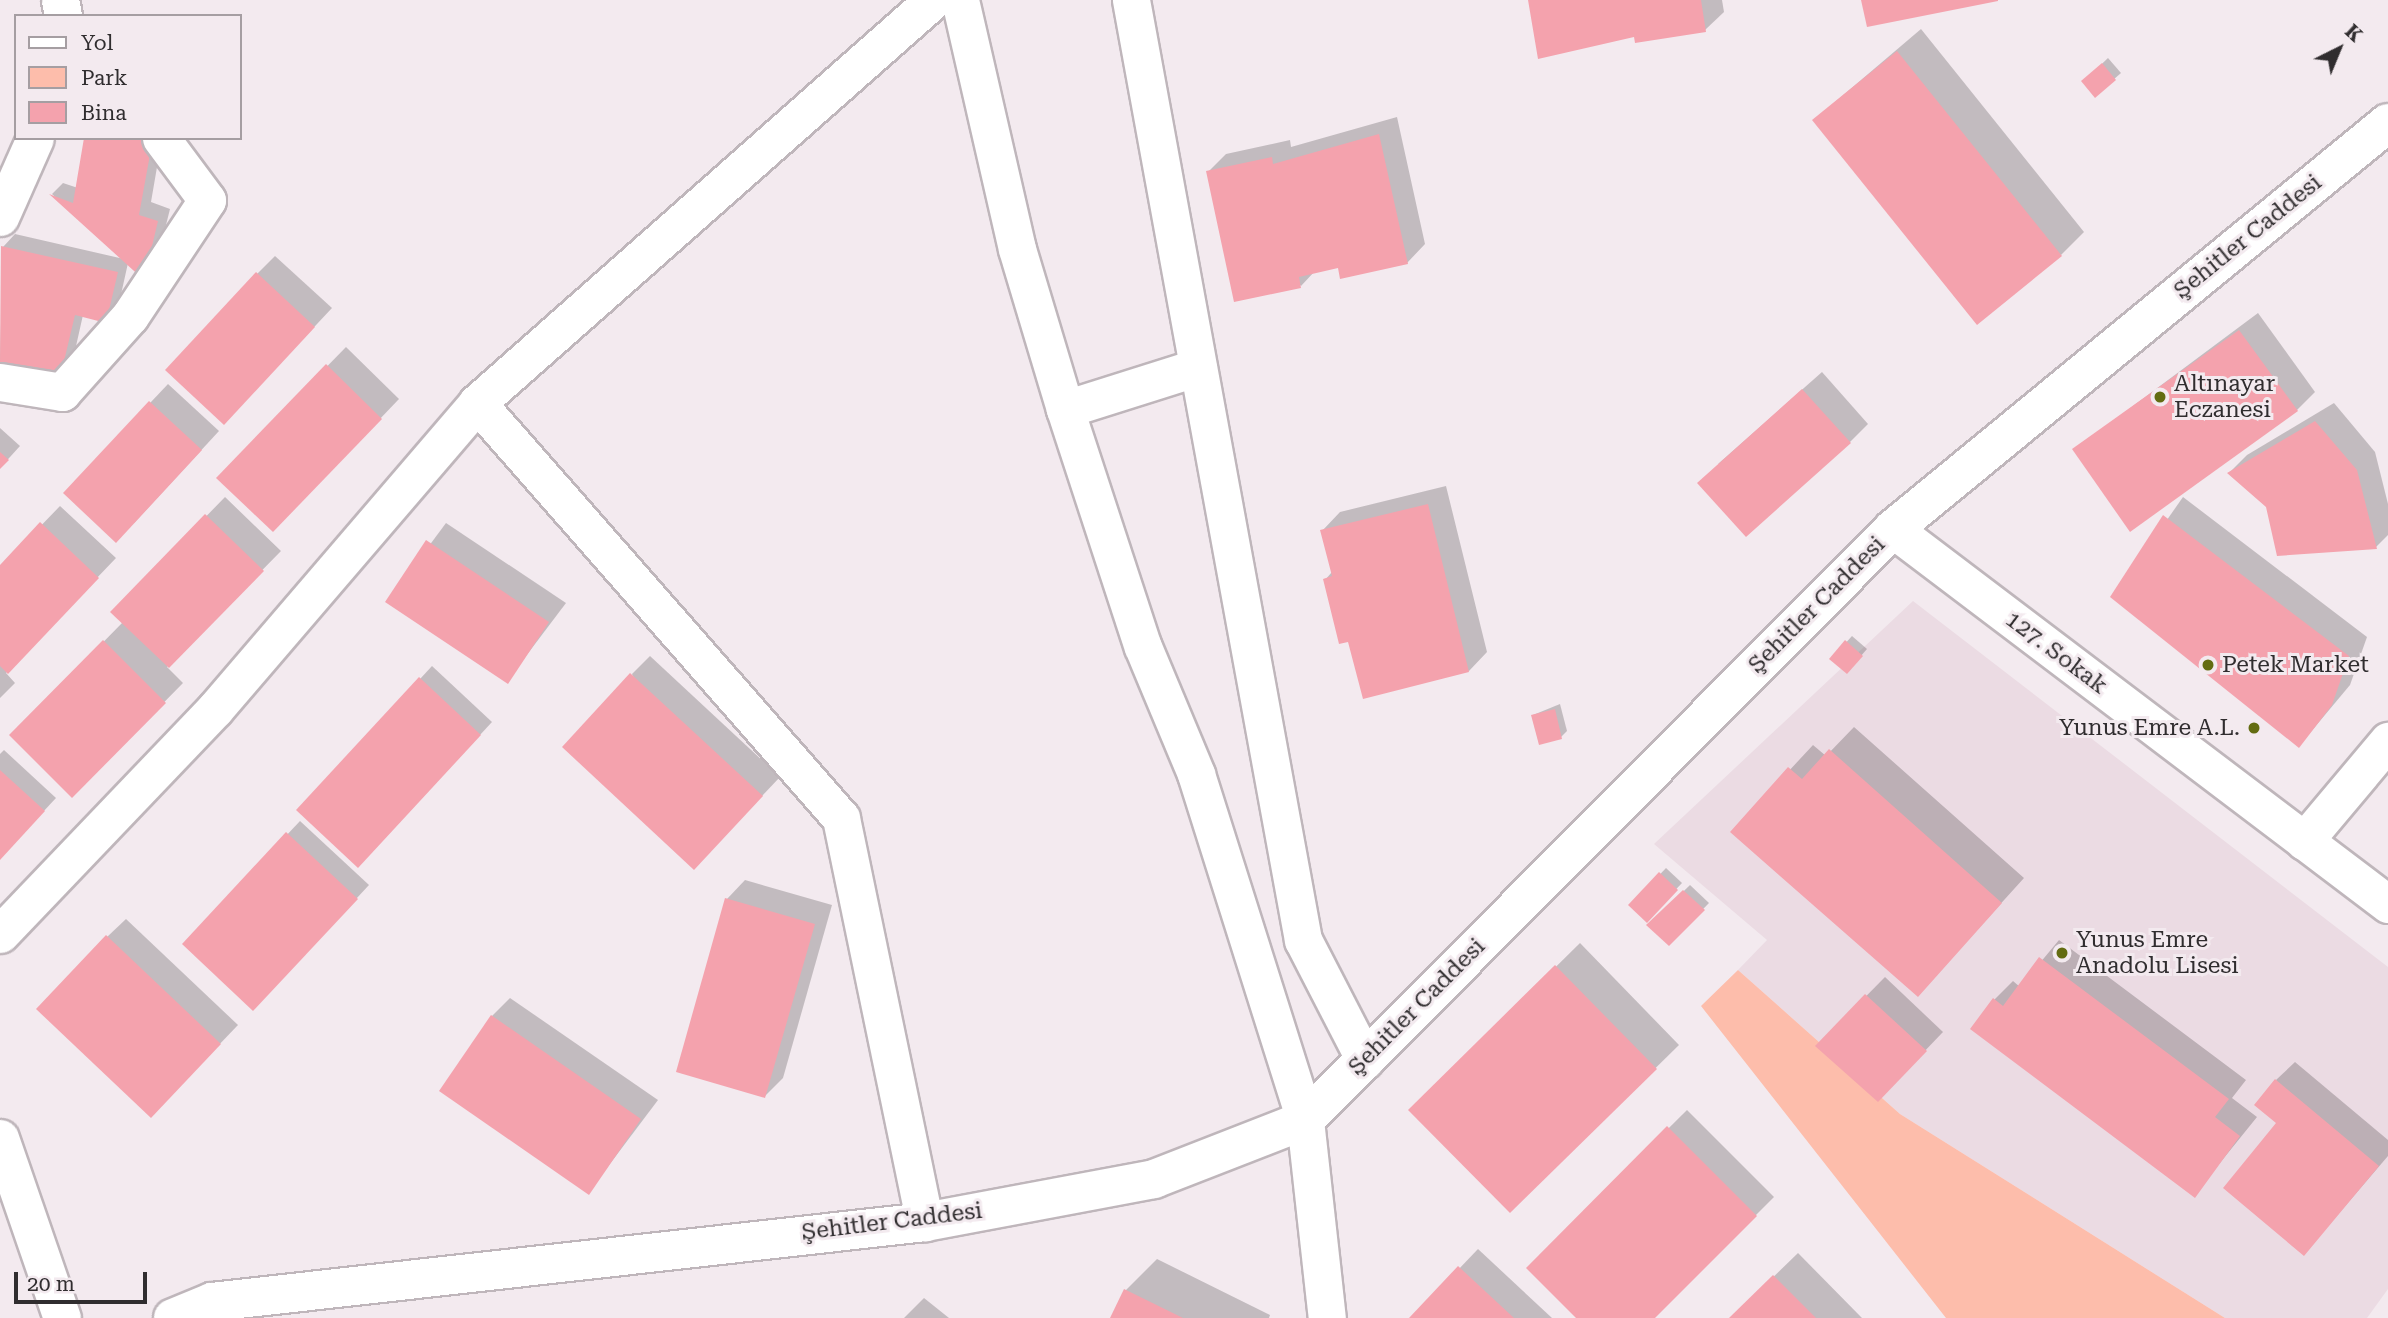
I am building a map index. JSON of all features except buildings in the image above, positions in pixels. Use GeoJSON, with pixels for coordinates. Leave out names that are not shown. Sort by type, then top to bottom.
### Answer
{"type":"FeatureCollection","features":[{"type":"Feature","properties":{"kind":"street"},"geometry":{"type":"LineString","coordinates":[[0,934],[215,709],[477,403],[933,0]]}},
{"type":"Feature","properties":{"kind":"street"},"geometry":{"type":"LineString","coordinates":[[960,0],[1017,249],[1065,409],[1143,648],[1196,774],[1305,1120],[1327,1318]]}},
{"type":"Feature","properties":{"kind":"street"},"geometry":{"type":"LineString","coordinates":[[1131,0],[1303,940],[1364,1060]]}},
{"type":"Feature","properties":{"kind":"street","name":"Şehitler Caddesi"},"geometry":{"type":"LineString","coordinates":[[173,1318],[212,1303],[925,1222],[1154,1179],[1305,1120],[1893,529],[2388,123]]}},
{"type":"Feature","properties":{"kind":"street"},"geometry":{"type":"LineString","coordinates":[[0,217],[34,140]]}},
{"type":"Feature","properties":{"kind":"street"},"geometry":{"type":"LineString","coordinates":[[0,382],[62,392],[130,316],[207,200],[162,140]]}},
{"type":"Feature","properties":{"kind":"street"},"geometry":{"type":"LineString","coordinates":[[1065,409],[1198,367]]}},
{"type":"Feature","properties":{"kind":"street"},"geometry":{"type":"LineString","coordinates":[[477,403],[841,818],[925,1222]]}},
{"type":"Feature","properties":{"kind":"street","name":"127. Sokak"},"geometry":{"type":"LineString","coordinates":[[1893,529],[2388,904]]}},
{"type":"Feature","properties":{"kind":"street"},"geometry":{"type":"LineString","coordinates":[[2304,841],[2388,741]]}},
{"type":"Feature","properties":{"kind":"street"},"geometry":{"type":"LineString","coordinates":[[0,1138],[62,1318]]}},
{"type":"Feature","properties":{"kind":"shaded area","name":"Yunus Emre Anadolu Lisesi"},"geometry":{"type":"Polygon","coordinates":[[[1913,601],[2388,967],[2388,1289],[2367,1318],[2225,1318],[1900,1114],[1738,970],[1767,940],[1654,844],[1913,601]]]}},
{"type":"Feature","properties":{"kind":"green space"},"geometry":{"type":"Polygon","coordinates":[[[1738,970],[1900,1114],[2225,1318],[1946,1318],[1701,1006],[1738,970]]]}},
{"type":"Feature","properties":{"kind":"place","name":"Altınayar Eczanesi"},"geometry":{"type":"Point","coordinates":[2160,397]}},
{"type":"Feature","properties":{"kind":"place","name":"Petek Market"},"geometry":{"type":"Point","coordinates":[2208,665]}},
{"type":"Feature","properties":{"kind":"place","name":"Yunus Emre A.L."},"geometry":{"type":"Point","coordinates":[2254,728]}},
{"type":"Feature","properties":{"kind":"place","name":"Yunus Emre Anadolu Lisesi"},"geometry":{"type":"Point","coordinates":[2062,953]}}]}
